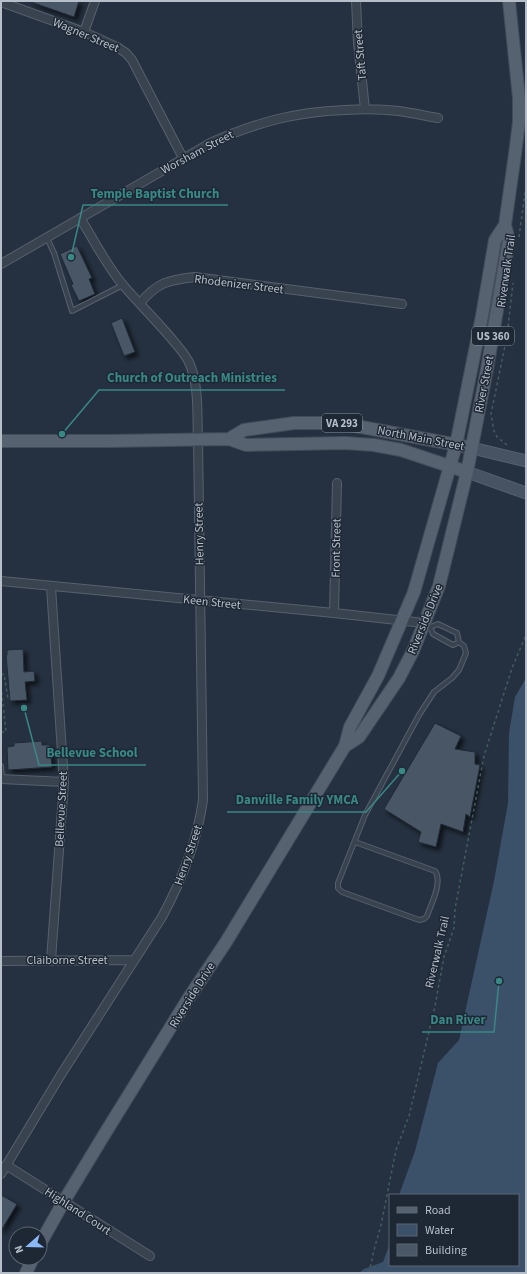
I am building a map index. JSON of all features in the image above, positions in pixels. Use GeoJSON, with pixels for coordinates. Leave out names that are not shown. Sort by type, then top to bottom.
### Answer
{"type":"FeatureCollection","features":[{"type":"Feature","properties":{"kind":"main road","name":"River Street"},"geometry":{"type":"LineString","coordinates":[[467,472],[509,240],[505,225],[519,122],[519,98],[509,1]]}},
{"type":"Feature","properties":{"kind":"main road","name":"River Street"},"geometry":{"type":"LineString","coordinates":[[450,466],[456,445],[482,316],[495,240],[505,225]]}},
{"type":"Feature","properties":{"kind":"main road","name":"North Main Street"},"geometry":{"type":"LineString","coordinates":[[230,439],[244,430],[294,423],[340,423],[472,448]]}},
{"type":"Feature","properties":{"kind":"main road","name":"North Main Street"},"geometry":{"type":"LineString","coordinates":[[1,441],[230,439],[246,445],[345,443],[374,445],[401,450],[467,472]]}},
{"type":"Feature","properties":{"kind":"main road","name":"VA 293"},"geometry":{"type":"LineString","coordinates":[[472,448],[509,451],[526,461]]}},
{"type":"Feature","properties":{"kind":"main road","name":"Riverside Drive"},"geometry":{"type":"LineString","coordinates":[[48,1230],[188,999],[226,942],[345,746],[350,727],[378,676],[414,592],[450,466]]}},
{"type":"Feature","properties":{"kind":"main road","name":"VA 293"},"geometry":{"type":"LineString","coordinates":[[467,472],[526,493]]}},
{"type":"Feature","properties":{"kind":"main road","name":"Riverside Drive"},"geometry":{"type":"LineString","coordinates":[[345,746],[359,736],[388,695],[427,625],[439,586],[467,472]]}},
{"type":"Feature","properties":{"kind":"street"},"geometry":{"type":"LineString","coordinates":[[84,32],[95,1]]}},
{"type":"Feature","properties":{"kind":"street","name":"Taft Street"},"geometry":{"type":"LineString","coordinates":[[356,1],[358,43],[365,109]]}},
{"type":"Feature","properties":{"kind":"street","name":"Wagner Street"},"geometry":{"type":"LineString","coordinates":[[1,2],[84,32],[117,46],[126,53],[132,60],[183,158]]}},
{"type":"Feature","properties":{"kind":"street","name":"Worsham Street"},"geometry":{"type":"LineString","coordinates":[[1,264],[212,142],[266,122],[315,112],[365,109],[400,111],[438,118]]}},
{"type":"Feature","properties":{"kind":"street"},"geometry":{"type":"LineString","coordinates":[[80,218],[123,285],[140,303]]}},
{"type":"Feature","properties":{"kind":"street","name":"Rhodenizer Street"},"geometry":{"type":"LineString","coordinates":[[140,303],[155,287],[166,282],[177,279],[195,278],[402,304]]}},
{"type":"Feature","properties":{"kind":"street","name":"Henry Street"},"geometry":{"type":"LineString","coordinates":[[1,1174],[133,960],[162,917],[186,868],[200,820],[203,783],[197,397],[195,380],[187,358],[140,303]]}},
{"type":"Feature","properties":{"kind":"street","name":"Front Street"},"geometry":{"type":"LineString","coordinates":[[334,613],[337,483]]}},
{"type":"Feature","properties":{"kind":"street","name":"Keen Street"},"geometry":{"type":"LineString","coordinates":[[1,581],[334,613],[427,625]]}},
{"type":"Feature","properties":{"kind":"street","name":"Bellevue Street"},"geometry":{"type":"LineString","coordinates":[[51,587],[64,782],[51,960]]}},
{"type":"Feature","properties":{"kind":"street"},"geometry":{"type":"LineString","coordinates":[[1,779],[64,782]]}},
{"type":"Feature","properties":{"kind":"street","name":"Claiborne Street"},"geometry":{"type":"LineString","coordinates":[[1,961],[133,960]]}},
{"type":"Feature","properties":{"kind":"street","name":"Highland Court"},"geometry":{"type":"LineString","coordinates":[[6,1165],[150,1256]]}},
{"type":"Feature","properties":{"kind":"lane"},"geometry":{"type":"LineString","coordinates":[[47,237],[54,253],[72,311],[123,285]]}},
{"type":"Feature","properties":{"kind":"lane"},"geometry":{"type":"LineString","coordinates":[[355,842],[435,871],[438,875],[438,883],[427,916],[424,919],[419,920],[342,892],[338,888],[338,883],[365,815],[419,715],[434,692],[452,678],[459,670],[466,653],[464,646],[459,642],[457,634],[438,624],[427,625],[433,634],[453,645],[459,642]]}},
{"type":"Feature","properties":{"kind":"lane"},"geometry":{"type":"LineString","coordinates":[[1,766],[1,779]]}},
{"type":"Feature","properties":{"kind":"path","name":"Riverwalk Trail"},"geometry":{"type":"LineString","coordinates":[[519,239],[526,186]]}},
{"type":"Feature","properties":{"kind":"path","name":"Riverwalk Trail"},"geometry":{"type":"LineString","coordinates":[[509,451],[497,437],[492,427],[491,414],[507,336],[513,281]]}},
{"type":"Feature","properties":{"kind":"path","name":"Riverwalk Trail"},"geometry":{"type":"LineString","coordinates":[[369,1273],[381,1225],[396,1150],[409,1116],[435,1006],[444,957],[454,928],[455,910],[484,756],[512,668],[526,635]]}},
{"type":"Feature","properties":{"kind":"path"},"geometry":{"type":"LineString","coordinates":[[1,675],[4,674],[8,699],[10,699]]}},
{"type":"Feature","properties":{"kind":"path"},"geometry":{"type":"LineString","coordinates":[[1,686],[6,732],[1,732]]}},
{"type":"Feature","properties":{"kind":"water"},"geometry":{"type":"Polygon","coordinates":[[[526,678],[526,1273],[359,1273],[364,1269],[383,1262],[389,1246],[389,1266],[519,1266],[519,1194],[399,1194],[415,1151],[438,1063],[459,1040],[494,881],[508,803],[509,733],[515,697],[526,678]]]}},
{"type":"Feature","properties":{"kind":"building"},"geometry":{"type":"Polygon","coordinates":[[[31,1],[79,1],[74,17],[31,1]]]}},
{"type":"Feature","properties":{"kind":"building"},"geometry":{"type":"Polygon","coordinates":[[[77,246],[92,278],[89,279],[95,294],[79,301],[71,285],[73,284],[60,254],[77,246]]]}},
{"type":"Feature","properties":{"kind":"building"},"geometry":{"type":"Polygon","coordinates":[[[122,318],[135,352],[124,356],[111,323],[122,318]]]}},
{"type":"Feature","properties":{"kind":"building"},"geometry":{"type":"Polygon","coordinates":[[[23,649],[24,672],[34,671],[35,681],[25,682],[27,700],[10,701],[6,655],[7,650],[23,649]]]}},
{"type":"Feature","properties":{"kind":"building"},"geometry":{"type":"Polygon","coordinates":[[[435,723],[461,736],[455,749],[475,752],[475,764],[480,765],[470,817],[466,814],[463,832],[441,824],[436,847],[418,842],[421,832],[384,809],[435,723]]]}},
{"type":"Feature","properties":{"kind":"building"},"geometry":{"type":"Polygon","coordinates":[[[42,741],[42,745],[50,745],[52,767],[8,770],[7,747],[14,746],[14,743],[42,741]]]}},
{"type":"Feature","properties":{"kind":"building"},"geometry":{"type":"Polygon","coordinates":[[[1,1195],[17,1204],[1,1231],[1,1195]]]}},
{"type":"Feature","properties":{"kind":"place","name":"Temple Baptist Church"},"geometry":{"type":"Point","coordinates":[71,257]}},
{"type":"Feature","properties":{"kind":"place","name":"Church of Outreach Ministries"},"geometry":{"type":"Point","coordinates":[62,434]}},
{"type":"Feature","properties":{"kind":"place","name":"Bellevue School"},"geometry":{"type":"Point","coordinates":[24,708]}},
{"type":"Feature","properties":{"kind":"place","name":"Danville Family YMCA"},"geometry":{"type":"Point","coordinates":[402,771]}},
{"type":"Feature","properties":{"kind":"place","name":"Dan River"},"geometry":{"type":"Point","coordinates":[499,981]}}]}
